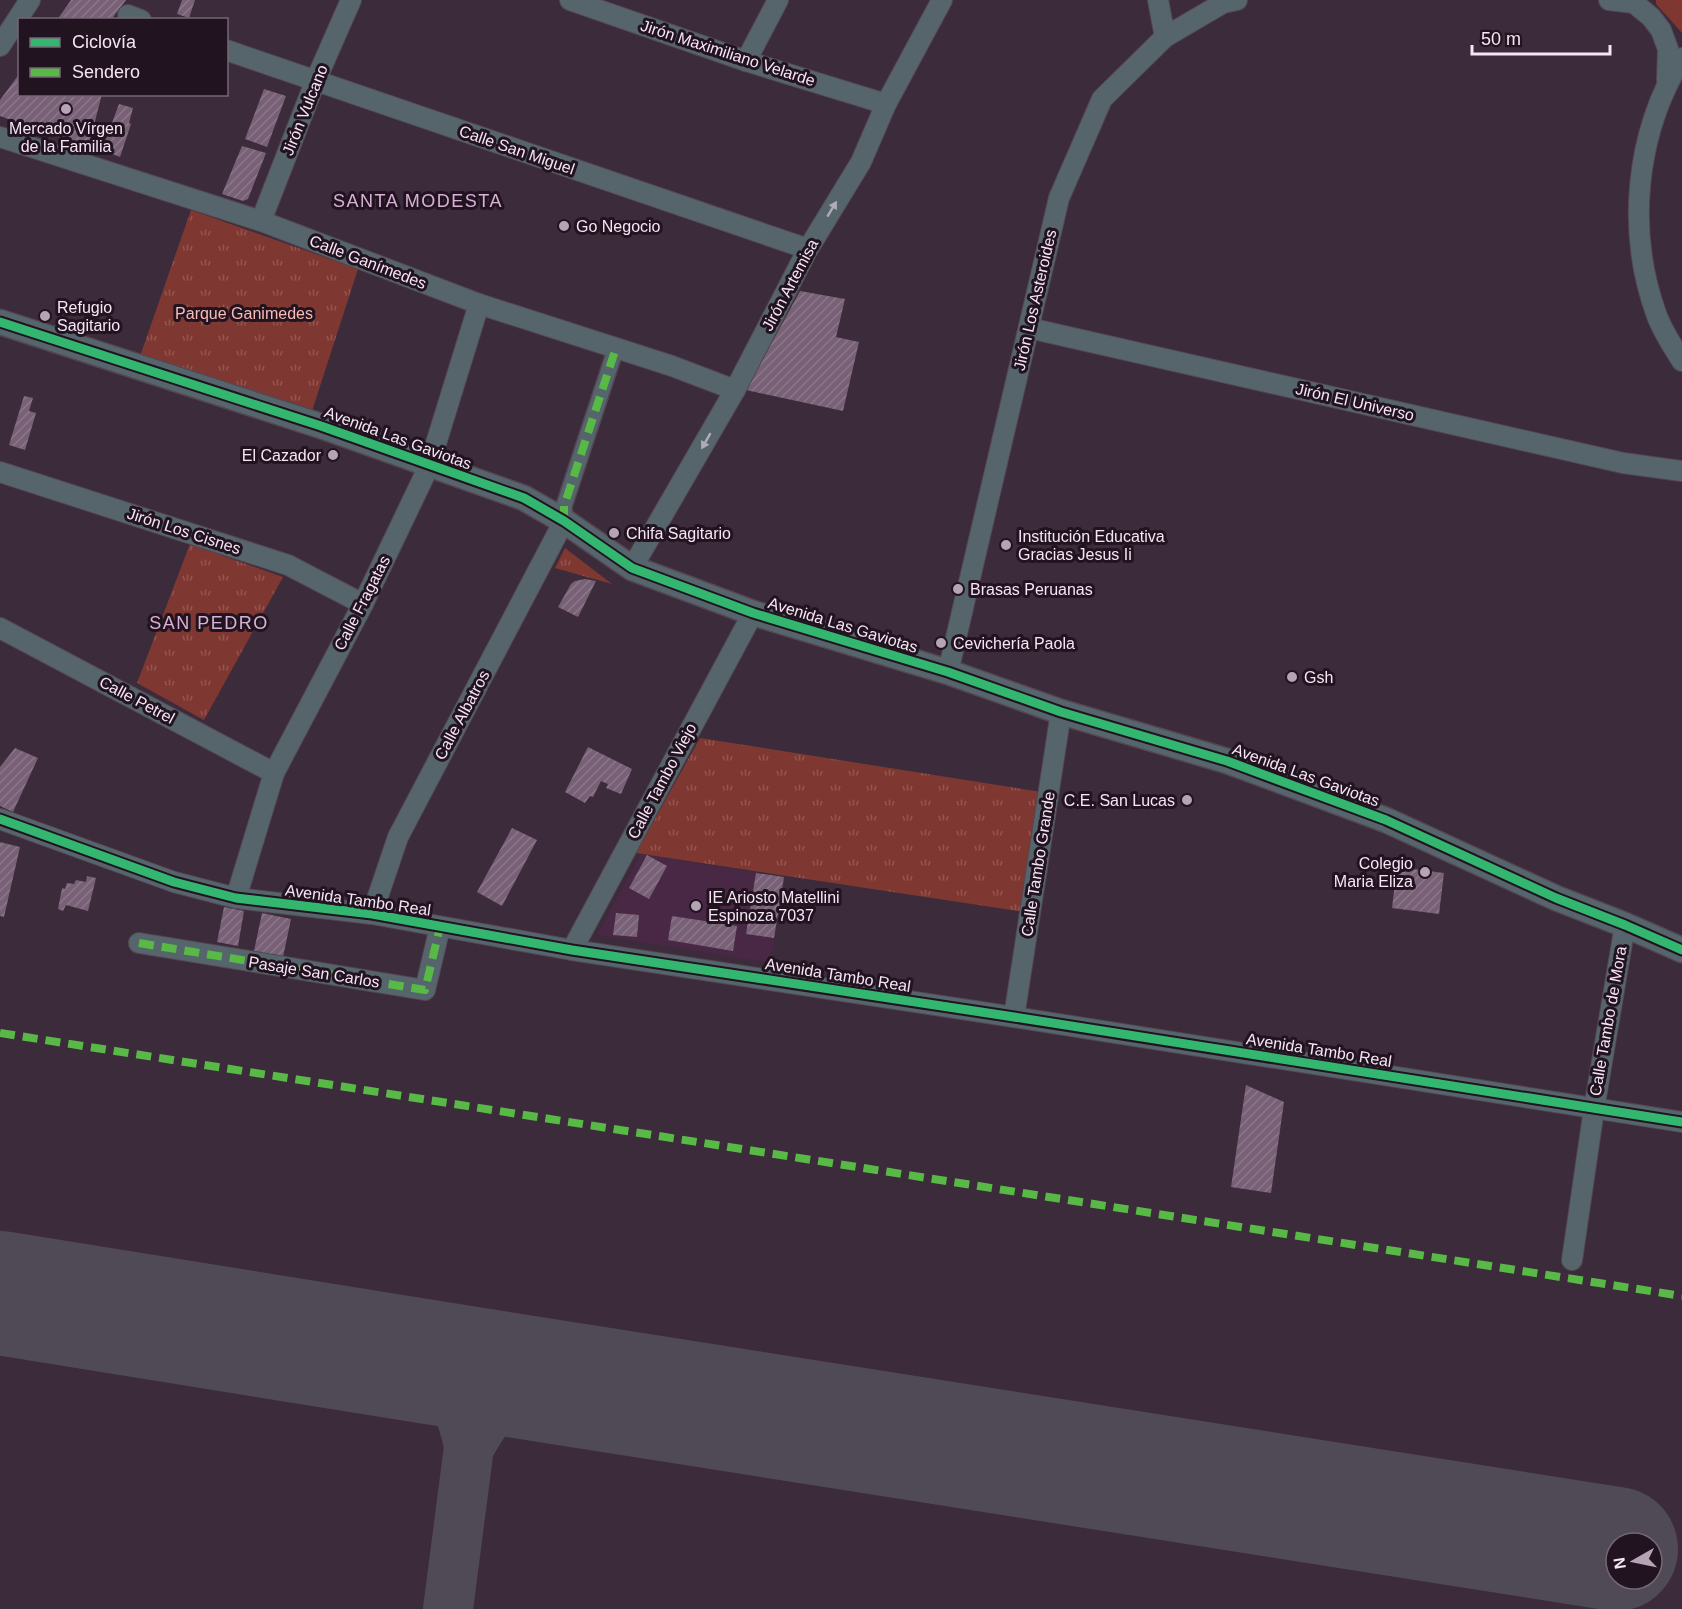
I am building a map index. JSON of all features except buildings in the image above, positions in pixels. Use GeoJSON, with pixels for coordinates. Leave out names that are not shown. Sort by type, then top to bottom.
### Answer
{"type":"FeatureCollection","features":[{"type":"Feature","properties":{"kind":"street"},"geometry":{"type":"LineString","coordinates":[[18,18],[30,0]]}},
{"type":"Feature","properties":{"kind":"street","name":"Jirón Vulcano"},"geometry":{"type":"LineString","coordinates":[[261,221],[315,82],[351,0]]}},
{"type":"Feature","properties":{"kind":"street","name":"Jirón Maximiliano Velarde"},"geometry":{"type":"LineString","coordinates":[[570,0],[746,61],[886,104]]}},
{"type":"Feature","properties":{"kind":"street"},"geometry":{"type":"LineString","coordinates":[[746,61],[778,0]]}},
{"type":"Feature","properties":{"kind":"street","name":"Jirón Artemisa"},"geometry":{"type":"LineString","coordinates":[[632,568],[735,390],[808,249],[861,162],[886,104],[942,0]]}},
{"type":"Feature","properties":{"kind":"street"},"geometry":{"type":"LineString","coordinates":[[1158,0],[1165,37]]}},
{"type":"Feature","properties":{"kind":"street","name":"Jirón Los Asteroides"},"geometry":{"type":"LineString","coordinates":[[948,672],[1059,198],[1102,99],[1165,37],[1223,3],[1237,0]]}},
{"type":"Feature","properties":{"kind":"street"},"geometry":{"type":"LineString","coordinates":[[1610,0],[1634,3],[1651,17],[1661,30],[1668,49],[1667,82]]}},
{"type":"Feature","properties":{"kind":"street"},"geometry":{"type":"LineString","coordinates":[[0,46],[18,18]]}},
{"type":"Feature","properties":{"kind":"street","name":"Calle San Miguel"},"geometry":{"type":"LineString","coordinates":[[228,51],[808,249]]}},
{"type":"Feature","properties":{"kind":"street"},"geometry":{"type":"LineString","coordinates":[[1682,58],[1667,82],[1649,136],[1640,179],[1638,224],[1645,273],[1658,318],[1682,361]]}},
{"type":"Feature","properties":{"kind":"street","name":"Calle Ganímedes"},"geometry":{"type":"LineString","coordinates":[[0,137],[261,221],[479,304],[672,366],[735,390]]}},
{"type":"Feature","properties":{"kind":"street","name":"Calle Fragatas"},"geometry":{"type":"LineString","coordinates":[[236,898],[274,773],[363,604],[429,466],[479,304]]}},
{"type":"Feature","properties":{"kind":"street","name":"Avenida Las Gaviotas"},"geometry":{"type":"LineString","coordinates":[[0,322],[321,426],[524,498],[564,521],[632,568],[753,613],[948,672],[1061,712],[1227,761],[1376,816],[1556,898],[1682,950]]}},
{"type":"Feature","properties":{"kind":"street","name":"Jirón El Universo"},"geometry":{"type":"LineString","coordinates":[[1029,328],[1623,463],[1682,471]]}},
{"type":"Feature","properties":{"kind":"street"},"geometry":{"type":"LineString","coordinates":[[564,521],[564,506],[616,348]]}},
{"type":"Feature","properties":{"kind":"street","name":"Jirón Los Cisnes"},"geometry":{"type":"LineString","coordinates":[[0,471],[288,565],[363,604]]}},
{"type":"Feature","properties":{"kind":"street","name":"Calle Albatros"},"geometry":{"type":"LineString","coordinates":[[372,914],[398,837],[564,521]]}},
{"type":"Feature","properties":{"kind":"street","name":"Calle Tambo Viejo"},"geometry":{"type":"LineString","coordinates":[[572,950],[753,613]]}},
{"type":"Feature","properties":{"kind":"street","name":"Calle Petrel"},"geometry":{"type":"LineString","coordinates":[[0,628],[274,773]]}},
{"type":"Feature","properties":{"kind":"street","name":"Calle Tambo Grande"},"geometry":{"type":"LineString","coordinates":[[1014,1017],[1061,712]]}},
{"type":"Feature","properties":{"kind":"street","name":"Avenida Tambo Real"},"geometry":{"type":"LineString","coordinates":[[0,819],[174,882],[236,898],[372,914],[572,950],[1682,1122]]}},
{"type":"Feature","properties":{"kind":"street","name":"Calle Tambo de Mora"},"geometry":{"type":"LineString","coordinates":[[1572,1260],[1593,1108],[1625,925]]}},
{"type":"Feature","properties":{"kind":"street","name":"Pasaje San Carlos"},"geometry":{"type":"LineString","coordinates":[[139,943],[425,990],[440,927]]}},
{"type":"Feature","properties":{"kind":"shaded area","name":"IE Ariosto Matellini Espinoza 7037"},"geometry":{"type":"Polygon","coordinates":[[[641,854],[785,877],[770,963],[597,935],[641,854]]]}},
{"type":"Feature","properties":{"kind":"green space"},"geometry":{"type":"Polygon","coordinates":[[[1656,0],[1682,0],[1682,33],[1656,4],[1656,0]]]}},
{"type":"Feature","properties":{"kind":"green space","name":"Parque Ganimedes"},"geometry":{"type":"Polygon","coordinates":[[[191,210],[358,269],[310,417],[138,362],[191,210]]]}},
{"type":"Feature","properties":{"kind":"green space"},"geometry":{"type":"Polygon","coordinates":[[[190,544],[283,577],[204,720],[137,683],[190,544]]]}},
{"type":"Feature","properties":{"kind":"green space"},"geometry":{"type":"Polygon","coordinates":[[[565,548],[612,584],[555,568],[565,548]]]}},
{"type":"Feature","properties":{"kind":"green space"},"geometry":{"type":"Polygon","coordinates":[[[700,738],[1042,792],[1024,912],[636,853],[700,738]]]}},
{"type":"Feature","properties":{"kind":"taxiway"},"geometry":{"type":"LineString","coordinates":[[423,1361],[441,1379],[454,1400],[463,1422],[469,1447],[448,1609]]}},
{"type":"Feature","properties":{"kind":"taxiway"},"geometry":{"type":"LineString","coordinates":[[469,1447],[491,1413],[506,1400],[530,1391],[564,1384]]}},
{"type":"Feature","properties":{"kind":"runway"},"geometry":{"type":"LineString","coordinates":[[0,1293],[1604,1547]]}},
{"type":"Feature","properties":{"kind":"marked path"},"geometry":{"type":"LineString","coordinates":[[564,521],[564,506],[616,348]]}},
{"type":"Feature","properties":{"kind":"marked path"},"geometry":{"type":"LineString","coordinates":[[139,943],[425,990],[440,927]]}},
{"type":"Feature","properties":{"kind":"marked path"},"geometry":{"type":"LineString","coordinates":[[0,1033],[1682,1296]]}},
{"type":"Feature","properties":{"kind":"cycle path"},"geometry":{"type":"LineString","coordinates":[[0,322],[321,426],[524,498],[564,521],[632,568],[753,613],[948,672],[1061,712],[1227,761],[1386,820],[1556,898],[1682,950]]}},
{"type":"Feature","properties":{"kind":"cycle path"},"geometry":{"type":"LineString","coordinates":[[0,819],[174,882],[236,898],[372,914],[572,950],[1682,1122]]}},
{"type":"Feature","properties":{"kind":"place","name":"Mercado Vírgen de la Familia"},"geometry":{"type":"Point","coordinates":[66,109]}},
{"type":"Feature","properties":{"kind":"place","name":"Go Negocio"},"geometry":{"type":"Point","coordinates":[564,226]}},
{"type":"Feature","properties":{"kind":"place","name":"Refugio Sagitario"},"geometry":{"type":"Point","coordinates":[45,316]}},
{"type":"Feature","properties":{"kind":"place","name":"El Cazador"},"geometry":{"type":"Point","coordinates":[333,455]}},
{"type":"Feature","properties":{"kind":"place","name":"Chifa Sagitario"},"geometry":{"type":"Point","coordinates":[614,533]}},
{"type":"Feature","properties":{"kind":"place","name":"Institución Educativa Gracias Jesus Ii"},"geometry":{"type":"Point","coordinates":[1006,545]}},
{"type":"Feature","properties":{"kind":"place","name":"Brasas Peruanas"},"geometry":{"type":"Point","coordinates":[958,589]}},
{"type":"Feature","properties":{"kind":"place","name":"Cevichería Paola"},"geometry":{"type":"Point","coordinates":[941,643]}},
{"type":"Feature","properties":{"kind":"place","name":"Gsh"},"geometry":{"type":"Point","coordinates":[1292,677]}},
{"type":"Feature","properties":{"kind":"place","name":"C.E. San Lucas"},"geometry":{"type":"Point","coordinates":[1187,800]}},
{"type":"Feature","properties":{"kind":"place","name":"Colegio Maria Eliza"},"geometry":{"type":"Point","coordinates":[1425,872]}},
{"type":"Feature","properties":{"kind":"place","name":"IE Ariosto Matellini Espinoza 7037"},"geometry":{"type":"Point","coordinates":[696,906]}},
{"type":"Feature","properties":{"kind":"district","name":"SANTA MODESTA"},"geometry":{"type":"Point","coordinates":[418,201]}},
{"type":"Feature","properties":{"kind":"district","name":"SAN PEDRO"},"geometry":{"type":"Point","coordinates":[209,623]}}]}
